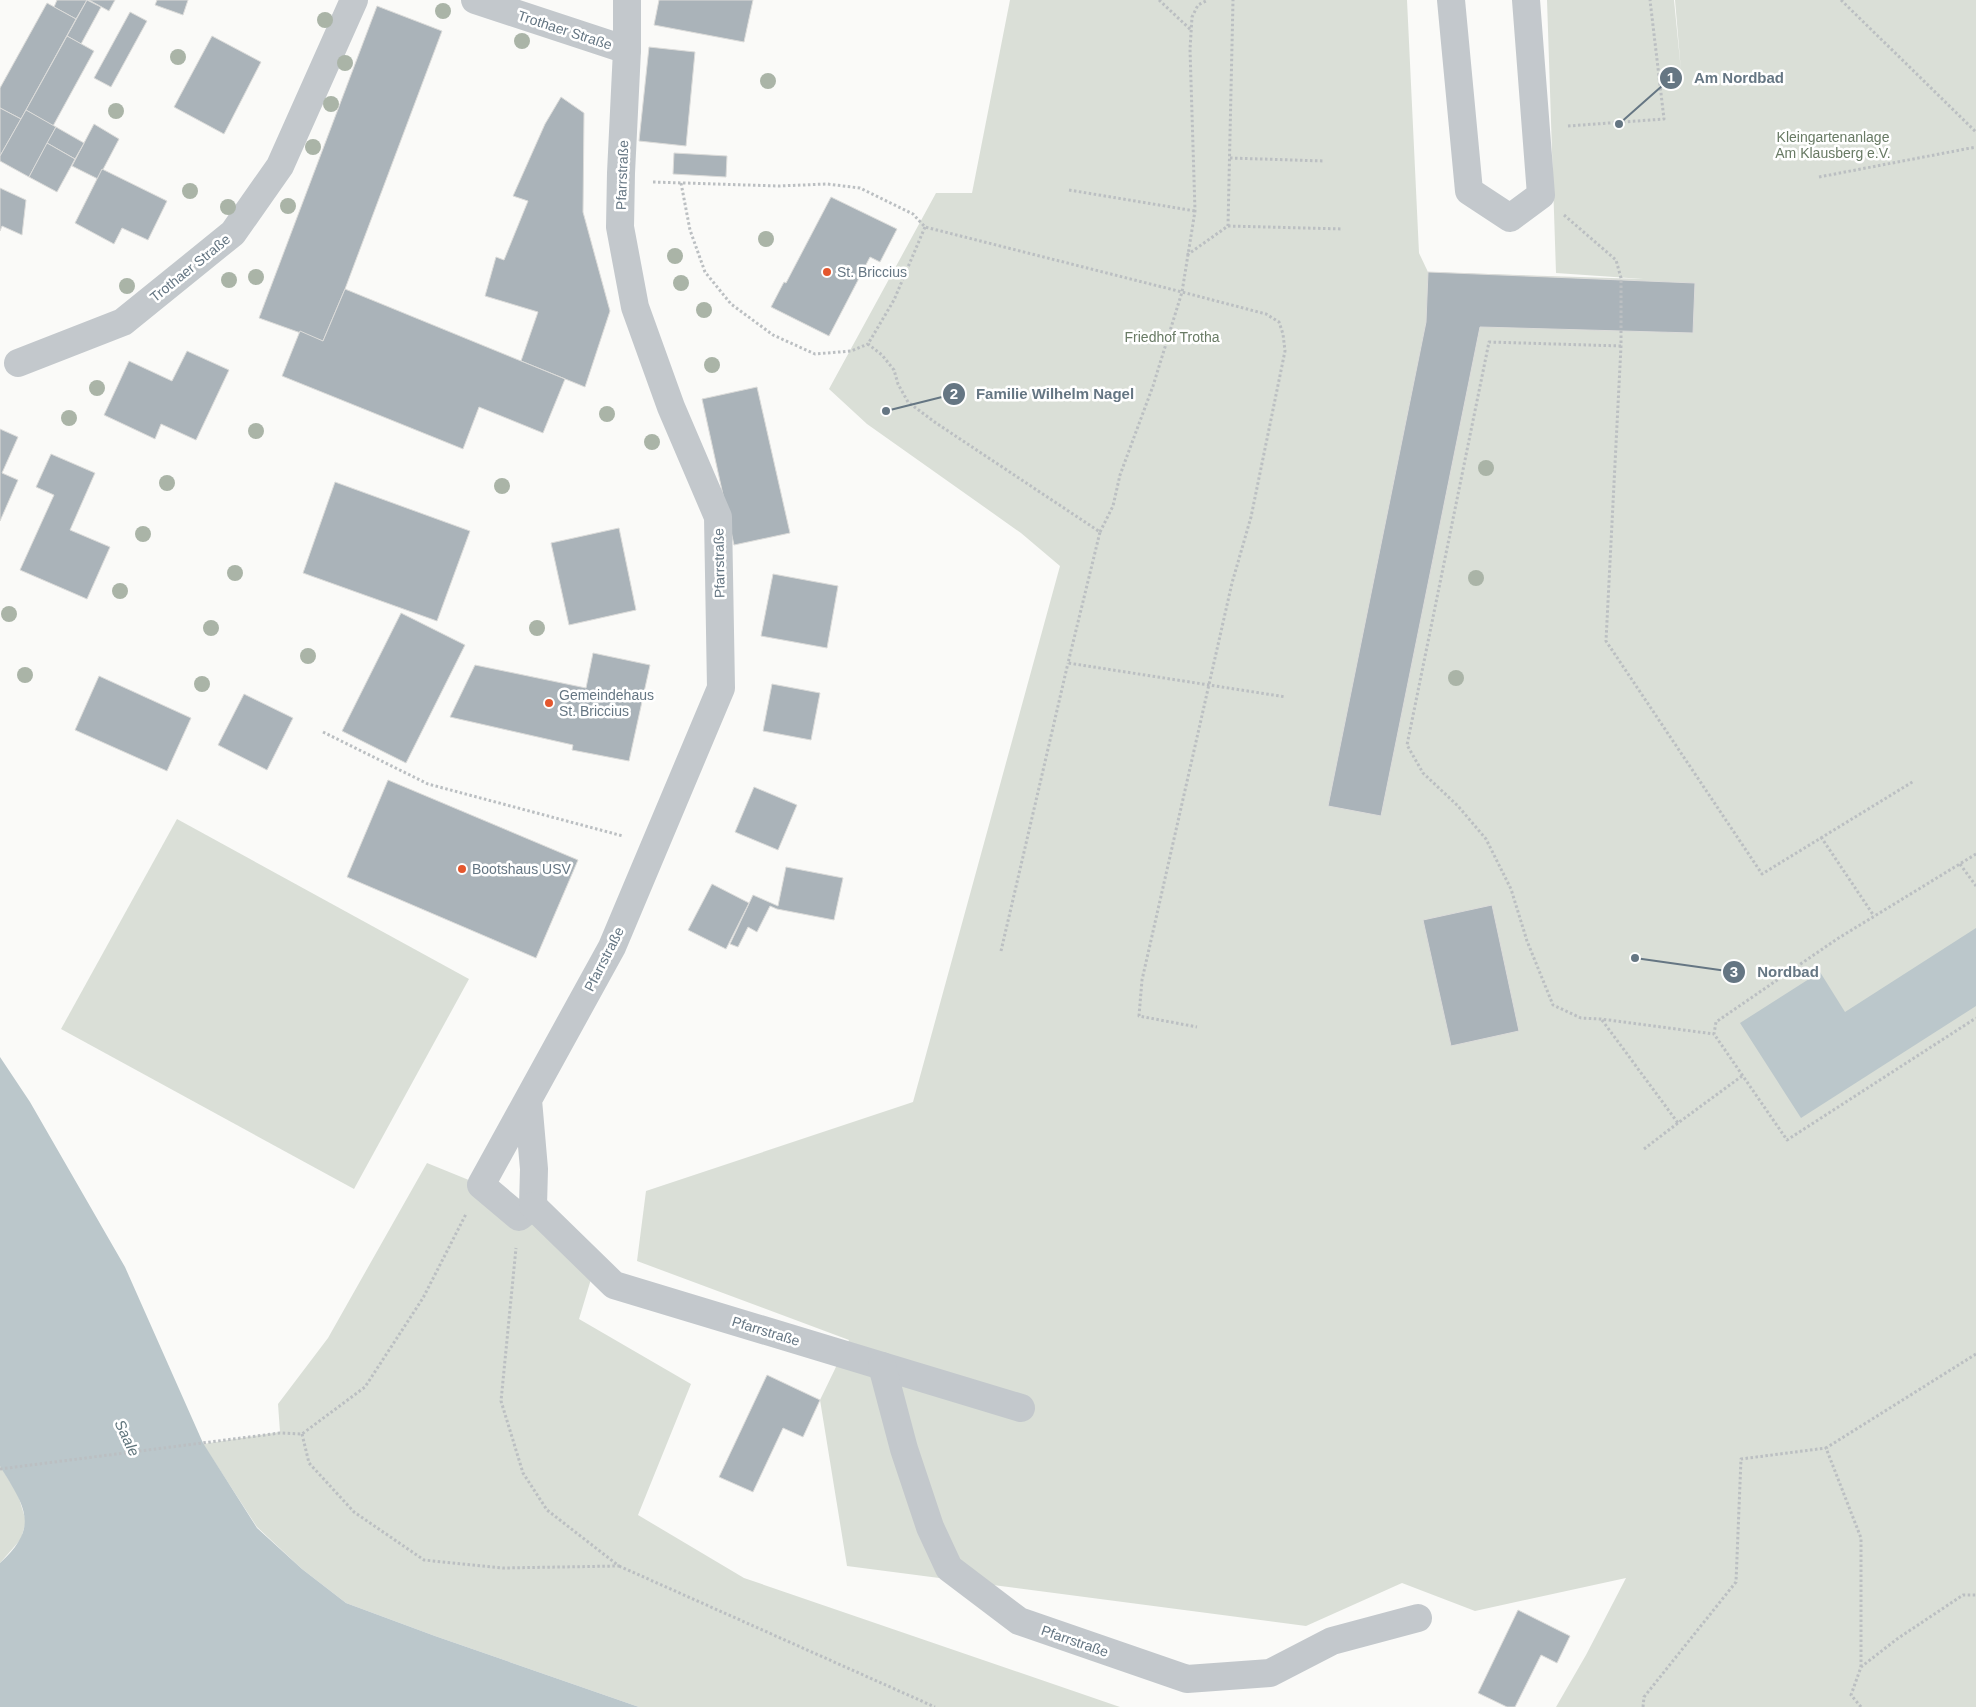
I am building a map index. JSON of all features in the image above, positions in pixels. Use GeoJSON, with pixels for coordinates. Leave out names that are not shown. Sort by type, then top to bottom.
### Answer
{"type":"FeatureCollection","features":[{"type":"Feature","properties":{"kind":"street","name":"Trothaer Straße"},"geometry":{"type":"LineString","coordinates":[[18,363],[123,322],[233,233],[280,166],[354,0]]}},
{"type":"Feature","properties":{"kind":"street","name":"Trothaer Straße"},"geometry":{"type":"LineString","coordinates":[[475,0],[627,50]]}},
{"type":"Feature","properties":{"kind":"street","name":"Pfarrstraße"},"geometry":{"type":"LineString","coordinates":[[627,0],[627,50],[620,181],[620,227],[636,307],[671,406],[718,518],[721,688],[612,947],[481,1185],[526,1212],[614,1285],[1020,1408]]}},
{"type":"Feature","properties":{"kind":"street"},"geometry":{"type":"LineString","coordinates":[[1451,0],[1469,191],[1510,218],[1541,195],[1526,0]]}},
{"type":"Feature","properties":{"kind":"street"},"geometry":{"type":"LineString","coordinates":[[526,1212],[534,1169],[528,1100]]}},
{"type":"Feature","properties":{"kind":"street","name":"Pfarrstraße"},"geometry":{"type":"LineString","coordinates":[[882,1366],[904,1450],[930,1527],[949,1568],[1019,1622],[1187,1679],[1270,1673],[1332,1642],[1418,1618]]}},
{"type":"Feature","properties":{"kind":"path"},"geometry":{"type":"LineString","coordinates":[[1159,0],[1191,30]]}},
{"type":"Feature","properties":{"kind":"path"},"geometry":{"type":"LineString","coordinates":[[1001,951],[1100,532],[1113,506],[1120,475],[1154,386],[1182,292],[1195,212],[1190,49],[1192,17],[1198,5],[1198,0]]}},
{"type":"Feature","properties":{"kind":"path"},"geometry":{"type":"LineString","coordinates":[[1198,5],[1208,0]]}},
{"type":"Feature","properties":{"kind":"path"},"geometry":{"type":"LineString","coordinates":[[1228,226],[1234,0]]}},
{"type":"Feature","properties":{"kind":"path"},"geometry":{"type":"LineString","coordinates":[[1536,129],[1664,120],[1650,0]]}},
{"type":"Feature","properties":{"kind":"path"},"geometry":{"type":"LineString","coordinates":[[1841,0],[1976,132]]}},
{"type":"Feature","properties":{"kind":"path"},"geometry":{"type":"LineString","coordinates":[[1819,177],[1976,147]]}},
{"type":"Feature","properties":{"kind":"path"},"geometry":{"type":"LineString","coordinates":[[1230,158],[1324,161]]}},
{"type":"Feature","properties":{"kind":"path"},"geometry":{"type":"LineString","coordinates":[[620,181],[778,186],[827,184],[860,188],[913,214],[925,227],[1266,314],[1279,322],[1286,351],[1255,498],[1232,583],[1142,980],[1138,1016],[1197,1027]]}},
{"type":"Feature","properties":{"kind":"path"},"geometry":{"type":"LineString","coordinates":[[681,183],[690,230],[705,272],[731,304],[773,335],[815,354],[851,351],[868,344],[894,300],[925,227]]}},
{"type":"Feature","properties":{"kind":"path"},"geometry":{"type":"LineString","coordinates":[[1069,190],[1195,212]]}},
{"type":"Feature","properties":{"kind":"path"},"geometry":{"type":"LineString","coordinates":[[1541,195],[1616,260],[1621,278],[1620,346],[1606,641],[1762,874],[1914,781]]}},
{"type":"Feature","properties":{"kind":"path"},"geometry":{"type":"LineString","coordinates":[[1187,255],[1228,226],[1343,229]]}},
{"type":"Feature","properties":{"kind":"path"},"geometry":{"type":"LineString","coordinates":[[1620,346],[1488,342],[1407,745],[1423,773],[1458,806],[1486,839],[1511,889],[1527,941],[1553,1005],[1582,1018],[1714,1034]]}},
{"type":"Feature","properties":{"kind":"path"},"geometry":{"type":"LineString","coordinates":[[868,344],[894,370],[898,384],[908,402],[936,423],[1100,532]]}},
{"type":"Feature","properties":{"kind":"path"},"geometry":{"type":"LineString","coordinates":[[1068,663],[1286,697]]}},
{"type":"Feature","properties":{"kind":"path"},"geometry":{"type":"LineString","coordinates":[[323,732],[428,784],[655,844]]}},
{"type":"Feature","properties":{"kind":"path"},"geometry":{"type":"LineString","coordinates":[[1821,838],[1874,916]]}},
{"type":"Feature","properties":{"kind":"path"},"geometry":{"type":"LineString","coordinates":[[1976,854],[1837,939],[1716,1022],[1714,1034],[1787,1140],[1976,1018]]}},
{"type":"Feature","properties":{"kind":"path"},"geometry":{"type":"LineString","coordinates":[[1960,864],[1976,886]]}},
{"type":"Feature","properties":{"kind":"path"},"geometry":{"type":"LineString","coordinates":[[1601,1019],[1678,1123]]}},
{"type":"Feature","properties":{"kind":"path"},"geometry":{"type":"LineString","coordinates":[[1644,1149],[1742,1076]]}},
{"type":"Feature","properties":{"kind":"path"},"geometry":{"type":"LineString","coordinates":[[0,1469],[280,1433],[302,1434],[365,1387],[423,1298],[481,1185]]}},
{"type":"Feature","properties":{"kind":"path"},"geometry":{"type":"LineString","coordinates":[[526,1212],[501,1401],[523,1473],[547,1510],[619,1566],[936,1707]]}},
{"type":"Feature","properties":{"kind":"path"},"geometry":{"type":"LineString","coordinates":[[1643,1707],[1644,1696],[1736,1582],[1741,1459],[1826,1448],[1976,1354]]}},
{"type":"Feature","properties":{"kind":"path"},"geometry":{"type":"LineString","coordinates":[[302,1434],[309,1463],[354,1512],[424,1560],[503,1568],[619,1566]]}},
{"type":"Feature","properties":{"kind":"path"},"geometry":{"type":"LineString","coordinates":[[1826,1448],[1861,1538],[1861,1667],[1851,1695],[1861,1707]]}},
{"type":"Feature","properties":{"kind":"path"},"geometry":{"type":"LineString","coordinates":[[1861,1667],[1897,1639],[1963,1595],[1976,1595]]}},
{"type":"Feature","properties":{"kind":"green space"},"geometry":{"type":"Polygon","coordinates":[[[1010,0],[1407,0],[1419,253],[1428,272],[1643,279],[1556,273],[1547,0],[1674,0],[1681,71],[1675,0],[1976,0],[1976,1707],[1556,1707],[1586,1655],[1626,1578],[1475,1611],[1402,1583],[1306,1626],[847,1566],[820,1400],[849,1340],[637,1261],[646,1191],[913,1102],[1060,566],[1021,533],[867,424],[829,389],[936,193],[972,193],[1010,0]]]}},
{"type":"Feature","properties":{"kind":"green space"},"geometry":{"type":"Polygon","coordinates":[[[177,819],[469,979],[354,1189],[61,1029],[177,819]]]}},
{"type":"Feature","properties":{"kind":"green space"},"geometry":{"type":"Polygon","coordinates":[[[427,1163],[533,1206],[595,1266],[579,1319],[691,1384],[638,1515],[744,1578],[1120,1707],[639,1707],[346,1603],[302,1569],[257,1527],[203,1444],[280,1432],[278,1404],[328,1338],[427,1163]]]}},
{"type":"Feature","properties":{"kind":"green space"},"geometry":{"type":"Polygon","coordinates":[[[0,1438],[4,1472],[18,1495],[26,1521],[21,1539],[0,1563],[0,1438]]]}},
{"type":"Feature","properties":{"kind":"water"},"geometry":{"type":"Polygon","coordinates":[[[1976,928],[1976,1006],[1801,1118],[1740,1023],[1820,972],[1845,1012],[1976,928]]]}},
{"type":"Feature","properties":{"kind":"water","name":"Saale"},"geometry":{"type":"Polygon","coordinates":[[[0,1057],[30,1102],[125,1267],[203,1443],[257,1528],[302,1569],[346,1603],[639,1707],[0,1707],[0,1563],[13,1550],[21,1538],[24,1516],[16,1493],[0,1466],[0,1057]]]}},
{"type":"Feature","properties":{"kind":"building"},"geometry":{"type":"Polygon","coordinates":[[[57,0],[87,0],[76,19],[54,7],[57,0]]]}},
{"type":"Feature","properties":{"kind":"building"},"geometry":{"type":"Polygon","coordinates":[[[87,0],[101,7],[81,44],[67,36],[87,0]]]}},
{"type":"Feature","properties":{"kind":"building"},"geometry":{"type":"Polygon","coordinates":[[[89,0],[115,0],[109,11],[89,0]]]}},
{"type":"Feature","properties":{"kind":"building"},"geometry":{"type":"Polygon","coordinates":[[[157,0],[188,0],[183,15],[155,5],[157,0]]]}},
{"type":"Feature","properties":{"kind":"building"},"geometry":{"type":"Polygon","coordinates":[[[659,0],[753,0],[744,42],[654,25],[659,0]]]}},
{"type":"Feature","properties":{"kind":"building"},"geometry":{"type":"Polygon","coordinates":[[[47,3],[76,19],[21,119],[0,108],[0,88],[47,3]]]}},
{"type":"Feature","properties":{"kind":"building"},"geometry":{"type":"Polygon","coordinates":[[[377,6],[442,31],[345,289],[323,341],[259,318],[377,6]]]}},
{"type":"Feature","properties":{"kind":"building"},"geometry":{"type":"Polygon","coordinates":[[[130,12],[147,21],[111,87],[94,78],[130,12]]]}},
{"type":"Feature","properties":{"kind":"building"},"geometry":{"type":"Polygon","coordinates":[[[67,36],[94,51],[53,126],[26,110],[67,36]]]}},
{"type":"Feature","properties":{"kind":"building"},"geometry":{"type":"Polygon","coordinates":[[[212,36],[261,62],[224,134],[174,107],[212,36]]]}},
{"type":"Feature","properties":{"kind":"building"},"geometry":{"type":"Polygon","coordinates":[[[649,47],[695,52],[686,146],[639,141],[649,47]]]}},
{"type":"Feature","properties":{"kind":"building"},"geometry":{"type":"Polygon","coordinates":[[[561,97],[584,113],[583,212],[610,311],[585,387],[521,361],[538,312],[485,296],[496,257],[504,260],[528,201],[513,196],[545,124],[561,97]]]}},
{"type":"Feature","properties":{"kind":"building"},"geometry":{"type":"Polygon","coordinates":[[[0,108],[21,119],[0,156],[0,108]]]}},
{"type":"Feature","properties":{"kind":"building"},"geometry":{"type":"Polygon","coordinates":[[[26,110],[56,127],[29,177],[0,161],[0,156],[26,110]]]}},
{"type":"Feature","properties":{"kind":"building"},"geometry":{"type":"Polygon","coordinates":[[[94,124],[119,139],[98,179],[72,166],[94,124]]]}},
{"type":"Feature","properties":{"kind":"building"},"geometry":{"type":"Polygon","coordinates":[[[56,127],[84,143],[75,159],[47,143],[56,127]]]}},
{"type":"Feature","properties":{"kind":"building"},"geometry":{"type":"Polygon","coordinates":[[[47,143],[75,159],[57,192],[29,177],[47,143]]]}},
{"type":"Feature","properties":{"kind":"building"},"geometry":{"type":"Polygon","coordinates":[[[674,153],[727,156],[726,177],[673,174],[674,153]]]}},
{"type":"Feature","properties":{"kind":"building"},"geometry":{"type":"Polygon","coordinates":[[[102,169],[167,201],[148,240],[122,228],[114,244],[75,223],[102,169]]]}},
{"type":"Feature","properties":{"kind":"building"},"geometry":{"type":"Polygon","coordinates":[[[0,188],[26,200],[22,235],[2,226],[0,231],[0,188]]]}},
{"type":"Feature","properties":{"kind":"building","name":"St. Briccius"},"geometry":{"type":"Polygon","coordinates":[[[831,197],[897,229],[880,262],[870,257],[829,336],[771,307],[784,282],[786,283],[831,197]]]}},
{"type":"Feature","properties":{"kind":"building"},"geometry":{"type":"Polygon","coordinates":[[[1428,272],[1695,283],[1693,333],[1480,327],[1381,816],[1328,806],[1426,322],[1428,272]]]}},
{"type":"Feature","properties":{"kind":"building"},"geometry":{"type":"Polygon","coordinates":[[[345,289],[565,379],[543,433],[479,407],[463,449],[282,376],[300,331],[323,341],[345,289]]]}},
{"type":"Feature","properties":{"kind":"building"},"geometry":{"type":"Polygon","coordinates":[[[187,351],[229,370],[196,440],[161,424],[155,439],[104,415],[129,361],[172,381],[187,351]]]}},
{"type":"Feature","properties":{"kind":"building"},"geometry":{"type":"Polygon","coordinates":[[[757,387],[790,533],[734,545],[702,399],[757,387]]]}},
{"type":"Feature","properties":{"kind":"building"},"geometry":{"type":"Polygon","coordinates":[[[0,429],[18,437],[2,473],[18,480],[0,521],[0,429]]]}},
{"type":"Feature","properties":{"kind":"building"},"geometry":{"type":"Polygon","coordinates":[[[51,454],[95,473],[70,530],[110,547],[87,599],[20,570],[54,495],[36,487],[51,454]]]}},
{"type":"Feature","properties":{"kind":"building"},"geometry":{"type":"Polygon","coordinates":[[[335,482],[470,531],[437,621],[303,573],[335,482]]]}},
{"type":"Feature","properties":{"kind":"building"},"geometry":{"type":"Polygon","coordinates":[[[619,528],[636,610],[569,625],[551,543],[619,528]]]}},
{"type":"Feature","properties":{"kind":"building"},"geometry":{"type":"Polygon","coordinates":[[[773,574],[838,586],[827,648],[761,636],[773,574]]]}},
{"type":"Feature","properties":{"kind":"building"},"geometry":{"type":"Polygon","coordinates":[[[401,613],[465,645],[406,763],[342,731],[401,613]]]}},
{"type":"Feature","properties":{"kind":"building","name":"Gemeindehaus St. Briccius"},"geometry":{"type":"Polygon","coordinates":[[[593,653],[650,665],[629,761],[572,750],[573,745],[450,717],[475,665],[586,688],[593,653]]]}},
{"type":"Feature","properties":{"kind":"building"},"geometry":{"type":"Polygon","coordinates":[[[99,676],[191,718],[167,771],[75,730],[99,676]]]}},
{"type":"Feature","properties":{"kind":"building"},"geometry":{"type":"Polygon","coordinates":[[[772,684],[820,693],[811,740],[763,731],[772,684]]]}},
{"type":"Feature","properties":{"kind":"building"},"geometry":{"type":"Polygon","coordinates":[[[244,694],[293,718],[267,770],[218,745],[244,694]]]}},
{"type":"Feature","properties":{"kind":"building","name":"Bootshaus USV"},"geometry":{"type":"Polygon","coordinates":[[[388,780],[578,860],[536,958],[347,877],[388,780]]]}},
{"type":"Feature","properties":{"kind":"building"},"geometry":{"type":"Polygon","coordinates":[[[754,787],[797,805],[778,850],[735,832],[754,787]]]}},
{"type":"Feature","properties":{"kind":"building"},"geometry":{"type":"Polygon","coordinates":[[[786,867],[843,878],[834,920],[770,906],[757,932],[748,927],[738,947],[730,944],[753,895],[778,906],[786,867]]]}},
{"type":"Feature","properties":{"kind":"building"},"geometry":{"type":"Polygon","coordinates":[[[712,884],[749,903],[726,949],[688,930],[712,884]]]}},
{"type":"Feature","properties":{"kind":"building"},"geometry":{"type":"Polygon","coordinates":[[[1492,905],[1519,1031],[1451,1046],[1423,920],[1492,905]]]}},
{"type":"Feature","properties":{"kind":"building"},"geometry":{"type":"Polygon","coordinates":[[[767,1375],[820,1400],[803,1437],[783,1428],[753,1492],[719,1477],[767,1375]]]}},
{"type":"Feature","properties":{"kind":"building"},"geometry":{"type":"Polygon","coordinates":[[[1518,1610],[1570,1636],[1557,1663],[1541,1655],[1515,1707],[1507,1707],[1478,1693],[1518,1610]]]}},
{"type":"Feature","properties":{"kind":"place","name":"Am Nordbad"},"geometry":{"type":"Point","coordinates":[1619,124]}},
{"type":"Feature","properties":{"kind":"place","name":"St. Briccius"},"geometry":{"type":"Point","coordinates":[827,272]}},
{"type":"Feature","properties":{"kind":"place","name":"Familie Wilhelm Nagel"},"geometry":{"type":"Point","coordinates":[886,411]}},
{"type":"Feature","properties":{"kind":"place","name":"Gemeindehaus St. Briccius"},"geometry":{"type":"Point","coordinates":[549,703]}},
{"type":"Feature","properties":{"kind":"place","name":"Bootshaus USV"},"geometry":{"type":"Point","coordinates":[462,869]}},
{"type":"Feature","properties":{"kind":"place","name":"Nordbad"},"geometry":{"type":"Point","coordinates":[1635,958]}},
{"type":"Feature","properties":{"kind":"park label","name":"Kleingartenanlage Am Klausberg e.V."},"geometry":{"type":"Point","coordinates":[1833,146]}},
{"type":"Feature","properties":{"kind":"park label","name":"Friedhof Trotha"},"geometry":{"type":"Point","coordinates":[1172,337]}}]}
